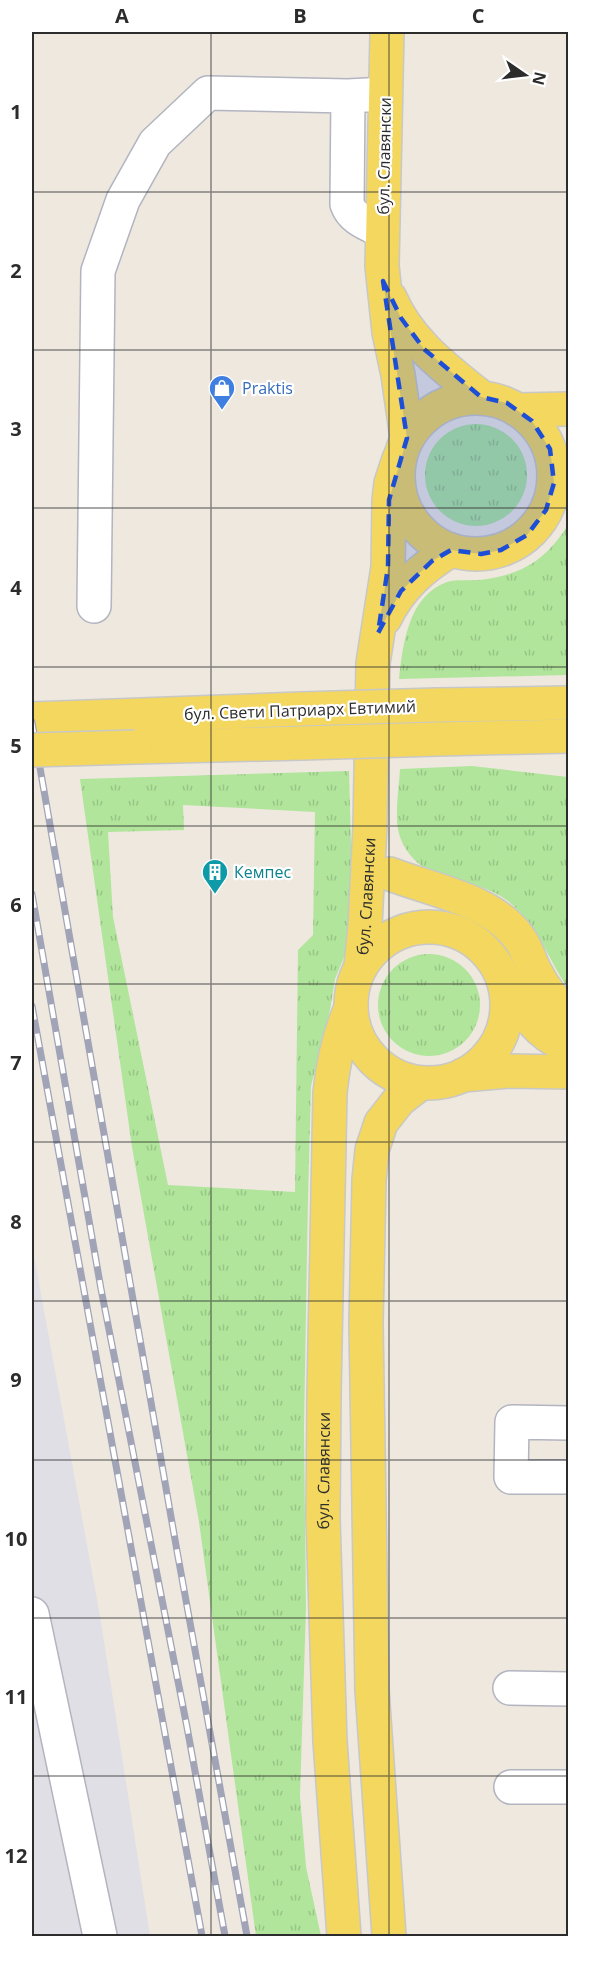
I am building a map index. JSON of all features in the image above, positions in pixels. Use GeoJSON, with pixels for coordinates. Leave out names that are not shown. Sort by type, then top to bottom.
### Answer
{"type":"FeatureCollection","features":[{"type":"Feature","properties":{"kind":"main road","name":"бул. Славянски"},"geometry":{"type":"LineString","coordinates":[[361,966],[370,826],[373,663],[388,567],[388,500],[391,483],[403,449],[398,375],[389,333],[383,281],[382,231],[387,32]]}},
{"type":"Feature","properties":{"kind":"main road","name":"бул. Славянски"},"geometry":{"type":"LineString","coordinates":[[383,281],[400,318],[424,349],[481,397]]}},
{"type":"Feature","properties":{"kind":"main road"},"geometry":{"type":"LineString","coordinates":[[550,500],[554,483],[554,466],[543,434],[532,420],[518,410],[494,399],[466,398],[438,407],[415,426],[403,449],[398,482],[408,514],[430,540],[460,553],[481,554],[510,546],[535,528],[568,470]]}},
{"type":"Feature","properties":{"kind":"main road"},"geometry":{"type":"LineString","coordinates":[[518,410],[568,409]]}},
{"type":"Feature","properties":{"kind":"main road","name":"бул. Славянски"},"geometry":{"type":"LineString","coordinates":[[378,633],[391,607],[408,582],[423,568],[451,550]]}},
{"type":"Feature","properties":{"kind":"main road","name":"бул. Свети Патриарх Евтимий"},"geometry":{"type":"LineString","coordinates":[[32,750],[134,732],[301,709],[568,703]]}},
{"type":"Feature","properties":{"kind":"main road","name":"бул. Свети Патриарх Евтимий"},"geometry":{"type":"LineString","coordinates":[[32,719],[134,732],[302,743],[568,736]]}},
{"type":"Feature","properties":{"kind":"main road","name":"бул. Славянски"},"geometry":{"type":"LineString","coordinates":[[370,826],[390,874],[412,900],[454,931]]}},
{"type":"Feature","properties":{"kind":"main road"},"geometry":{"type":"LineString","coordinates":[[390,874],[472,902],[498,916],[519,938],[546,990],[568,1014]]}},
{"type":"Feature","properties":{"kind":"main road"},"geometry":{"type":"LineString","coordinates":[[568,1047],[546,1035],[534,1025],[524,1013],[487,953],[466,936],[454,931],[428,927],[401,932],[378,946],[361,966],[352,990],[352,1018],[358,1037],[369,1055],[383,1069],[392,1074],[421,1083],[443,1081],[464,1075],[510,1071],[568,1072]]}},
{"type":"Feature","properties":{"kind":"main road"},"geometry":{"type":"LineString","coordinates":[[464,1075],[489,1054],[501,1035],[507,1011],[507,1000],[501,976]]}},
{"type":"Feature","properties":{"kind":"main road","name":"бул. Славянски"},"geometry":{"type":"LineString","coordinates":[[344,1936],[330,1741],[323,1518],[330,1093],[339,1041],[351,1008]]}},
{"type":"Feature","properties":{"kind":"main road"},"geometry":{"type":"LineString","coordinates":[[388,1936],[372,1690],[366,1324],[369,1180],[372,1150],[381,1123],[399,1100],[421,1083]]}},
{"type":"Feature","properties":{"kind":"street"},"geometry":{"type":"LineString","coordinates":[[94,606],[98,271],[123,200],[154,143],[208,93],[348,96],[386,94]]}},
{"type":"Feature","properties":{"kind":"street"},"geometry":{"type":"LineString","coordinates":[[348,96],[347,204],[350,213],[382,231]]}},
{"type":"Feature","properties":{"kind":"street"},"geometry":{"type":"LineString","coordinates":[[568,1423],[512,1422],[511,1477],[568,1477]]}},
{"type":"Feature","properties":{"kind":"street"},"geometry":{"type":"LineString","coordinates":[[32,1614],[100,1936]]}},
{"type":"Feature","properties":{"kind":"street"},"geometry":{"type":"LineString","coordinates":[[510,1688],[568,1689]]}},
{"type":"Feature","properties":{"kind":"street"},"geometry":{"type":"LineString","coordinates":[[512,1786],[568,1787]]}},
{"type":"Feature","properties":{"kind":"highlighted area"},"geometry":{"type":"Polygon","coordinates":[[[383,281],[401,318],[424,349],[481,397],[507,403],[532,421],[550,449],[554,483],[546,510],[527,535],[501,550],[481,554],[451,550],[432,561],[401,591],[378,633],[388,567],[389,500],[407,438],[383,281]]]}},
{"type":"Feature","properties":{"kind":"shaded area"},"geometry":{"type":"Polygon","coordinates":[[[32,1245],[100,1616],[150,1936],[32,1936],[32,1245]]]}},
{"type":"Feature","properties":{"kind":"green space"},"geometry":{"type":"Polygon","coordinates":[[[476,424],[496,428],[512,439],[523,455],[527,475],[523,495],[512,511],[496,522],[476,526],[456,522],[440,511],[429,495],[425,475],[429,455],[440,439],[456,428],[476,424]]]}},
{"type":"Feature","properties":{"kind":"green space"},"geometry":{"type":"Polygon","coordinates":[[[568,525],[568,675],[399,679],[410,623],[424,598],[447,582],[494,578],[520,570],[541,557],[568,525]]]}},
{"type":"Feature","properties":{"kind":"green space"},"geometry":{"type":"Polygon","coordinates":[[[472,766],[568,777],[568,988],[527,920],[508,901],[485,889],[428,870],[414,859],[400,837],[397,815],[400,769],[472,766]]]}},
{"type":"Feature","properties":{"kind":"green space"},"geometry":{"type":"Polygon","coordinates":[[[349,771],[352,880],[347,950],[335,979],[330,1010],[311,1086],[308,1197],[304,1428],[306,1608],[300,1796],[306,1867],[321,1936],[256,1936],[199,1522],[132,1147],[80,779],[349,771]],[[183,805],[184,830],[108,832],[113,917],[168,1185],[295,1192],[298,950],[313,935],[315,812],[183,805]]]}},
{"type":"Feature","properties":{"kind":"green space"},"geometry":{"type":"Polygon","coordinates":[[[429,954],[458,962],[472,976],[480,1005],[472,1034],[458,1048],[429,1056],[400,1048],[386,1034],[378,1005],[386,976],[400,962],[429,954]]]}},
{"type":"Feature","properties":{"kind":"railway"},"geometry":{"type":"LineString","coordinates":[[32,722],[247,1936]]}},
{"type":"Feature","properties":{"kind":"railway"},"geometry":{"type":"LineString","coordinates":[[32,894],[101,1289],[187,1727],[225,1936]]}},
{"type":"Feature","properties":{"kind":"railway"},"geometry":{"type":"LineString","coordinates":[[32,1006],[202,1936]]}},
{"type":"Feature","properties":{"kind":"place","name":"Praktis"},"geometry":{"type":"Point","coordinates":[222,411]}},
{"type":"Feature","properties":{"kind":"place","name":"Кемпес"},"geometry":{"type":"Point","coordinates":[215,895]}}]}
